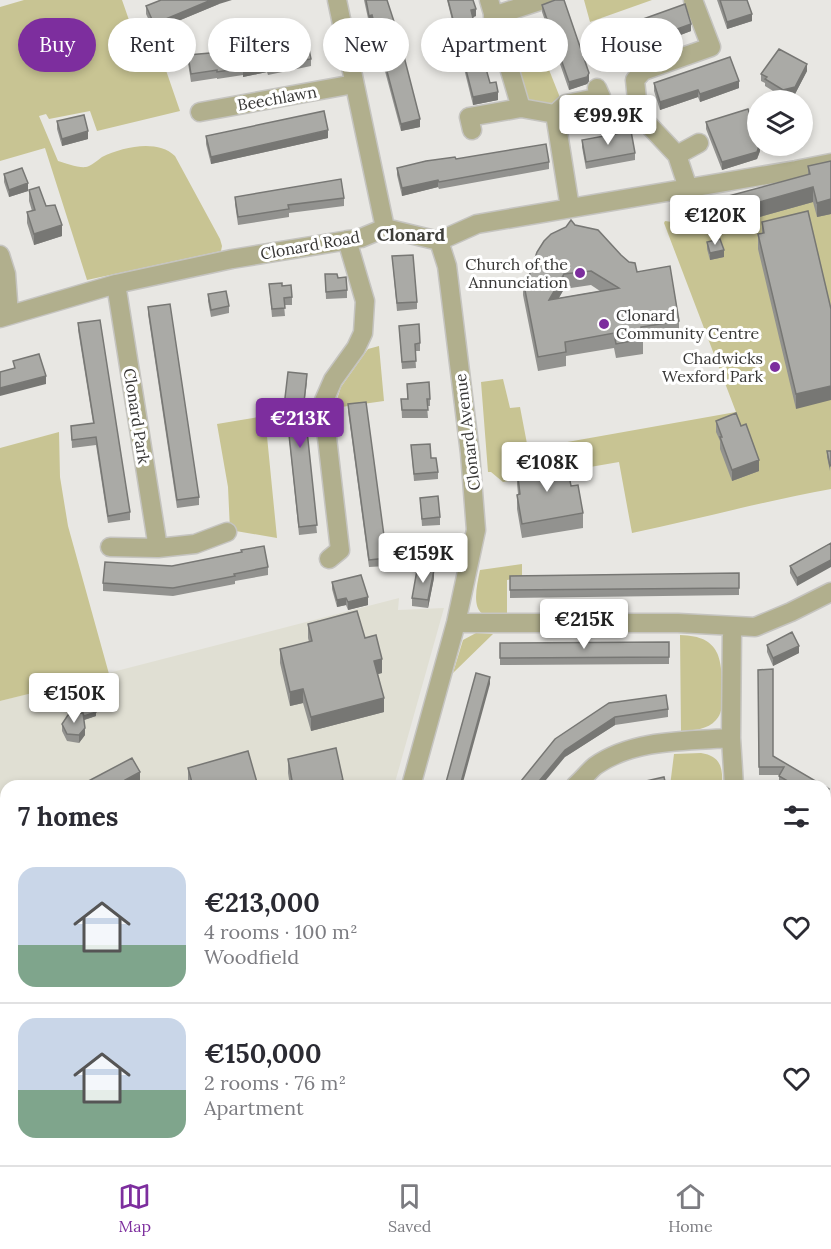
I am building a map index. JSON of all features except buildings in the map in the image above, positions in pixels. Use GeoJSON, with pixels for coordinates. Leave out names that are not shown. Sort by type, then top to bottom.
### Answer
{"type":"FeatureCollection","features":[{"type":"Feature","properties":{"kind":"street"},"geometry":{"type":"LineString","coordinates":[[337,0],[385,228],[439,241],[477,224],[831,162]]}},
{"type":"Feature","properties":{"kind":"street"},"geometry":{"type":"LineString","coordinates":[[521,108],[491,8],[543,0]]}},
{"type":"Feature","properties":{"kind":"street"},"geometry":{"type":"LineString","coordinates":[[688,188],[677,155],[646,122],[637,100],[635,80],[643,71],[711,47],[693,0]]}},
{"type":"Feature","properties":{"kind":"street","name":"Beechlawn"},"geometry":{"type":"LineString","coordinates":[[200,112],[354,84]]}},
{"type":"Feature","properties":{"kind":"street"},"geometry":{"type":"LineString","coordinates":[[472,130],[470,117],[521,108],[555,114],[567,104],[601,97],[597,88]]}},
{"type":"Feature","properties":{"kind":"street"},"geometry":{"type":"LineString","coordinates":[[555,114],[570,208]]}},
{"type":"Feature","properties":{"kind":"street"},"geometry":{"type":"LineString","coordinates":[[677,155],[699,143]]}},
{"type":"Feature","properties":{"kind":"street","name":"Clonard Road"},"geometry":{"type":"LineString","coordinates":[[5,317],[116,284],[232,259],[361,238],[385,228]]}},
{"type":"Feature","properties":{"kind":"street"},"geometry":{"type":"LineString","coordinates":[[329,559],[340,550],[323,404],[333,380],[356,348],[363,333],[365,317],[365,301],[347,240]]}},
{"type":"Feature","properties":{"kind":"street","name":"Clonard Avenue"},"geometry":{"type":"LineString","coordinates":[[413,780],[456,623],[476,530],[475,498],[447,266],[439,241]]}},
{"type":"Feature","properties":{"kind":"street"},"geometry":{"type":"LineString","coordinates":[[0,255],[6,274],[5,317]]}},
{"type":"Feature","properties":{"kind":"street","name":"Clonard Park"},"geometry":{"type":"LineString","coordinates":[[116,284],[158,548]]}},
{"type":"Feature","properties":{"kind":"street"},"geometry":{"type":"LineString","coordinates":[[110,547],[158,548],[195,544],[227,532]]}},
{"type":"Feature","properties":{"kind":"street"},"geometry":{"type":"LineString","coordinates":[[456,623],[678,623],[755,627],[792,612],[831,592]]}},
{"type":"Feature","properties":{"kind":"street"},"geometry":{"type":"LineString","coordinates":[[732,627],[731,738],[734,780]]}},
{"type":"Feature","properties":{"kind":"street"},"geometry":{"type":"LineString","coordinates":[[581,780],[595,766],[634,748],[731,738]]}},
{"type":"Feature","properties":{"kind":"shaded area"},"geometry":{"type":"Polygon","coordinates":[[[24,0],[122,0],[128,18],[108,18],[108,72],[167,72],[180,111],[97,131],[90,111],[49,119],[46,114],[39,116],[58,161],[68,164],[86,167],[110,153],[140,146],[159,148],[175,156],[220,239],[221,251],[87,280],[45,148],[0,161],[0,7],[24,0]]]}},
{"type":"Feature","properties":{"kind":"shaded area"},"geometry":{"type":"Polygon","coordinates":[[[584,0],[652,0],[601,18],[589,18],[584,0]]]}},
{"type":"Feature","properties":{"kind":"shaded area"},"geometry":{"type":"Polygon","coordinates":[[[515,72],[550,72],[560,99],[550,106],[530,100],[522,91],[515,72]]]}},
{"type":"Feature","properties":{"kind":"shaded area","name":"Chadwicks Wexford Park"},"geometry":{"type":"Polygon","coordinates":[[[831,175],[831,489],[632,533],[619,462],[503,482],[488,472],[481,382],[503,379],[510,408],[520,407],[528,449],[736,412],[664,223],[707,214],[722,197],[831,175]]]}},
{"type":"Feature","properties":{"kind":"shaded area"},"geometry":{"type":"Polygon","coordinates":[[[379,346],[384,401],[334,408],[341,387],[368,349],[379,346]]]}},
{"type":"Feature","properties":{"kind":"shaded area"},"geometry":{"type":"Polygon","coordinates":[[[265,416],[277,538],[230,530],[228,487],[217,424],[265,416]]]}},
{"type":"Feature","properties":{"kind":"shaded area"},"geometry":{"type":"Polygon","coordinates":[[[59,432],[60,477],[68,526],[109,674],[0,701],[0,448],[59,432]]]}},
{"type":"Feature","properties":{"kind":"shaded area"},"geometry":{"type":"Polygon","coordinates":[[[522,564],[522,577],[507,580],[507,613],[494,616],[480,611],[476,598],[480,570],[522,564]]]}},
{"type":"Feature","properties":{"kind":"shaded area"},"geometry":{"type":"Polygon","coordinates":[[[399,598],[398,610],[444,608],[396,780],[0,780],[0,701],[399,598]]]}},
{"type":"Feature","properties":{"kind":"shaded area"},"geometry":{"type":"Polygon","coordinates":[[[476,633],[493,634],[453,673],[463,640],[476,633]]]}},
{"type":"Feature","properties":{"kind":"shaded area"},"geometry":{"type":"Polygon","coordinates":[[[680,635],[694,636],[712,645],[720,661],[722,708],[716,720],[705,728],[681,731],[680,635]]]}},
{"type":"Feature","properties":{"kind":"shaded area"},"geometry":{"type":"Polygon","coordinates":[[[701,753],[713,757],[721,768],[722,780],[671,780],[674,754],[701,753]]]}},
{"type":"Feature","properties":{"kind":"place","name":"Church of the Annunciation"},"geometry":{"type":"Point","coordinates":[580,273]}},
{"type":"Feature","properties":{"kind":"place","name":"Clonard Community Centre"},"geometry":{"type":"Point","coordinates":[604,324]}},
{"type":"Feature","properties":{"kind":"place","name":"Chadwicks Wexford Park"},"geometry":{"type":"Point","coordinates":[775,367]}},
{"type":"Feature","properties":{"kind":"district","name":"Clonard"},"geometry":{"type":"Point","coordinates":[411,235]}}]}
